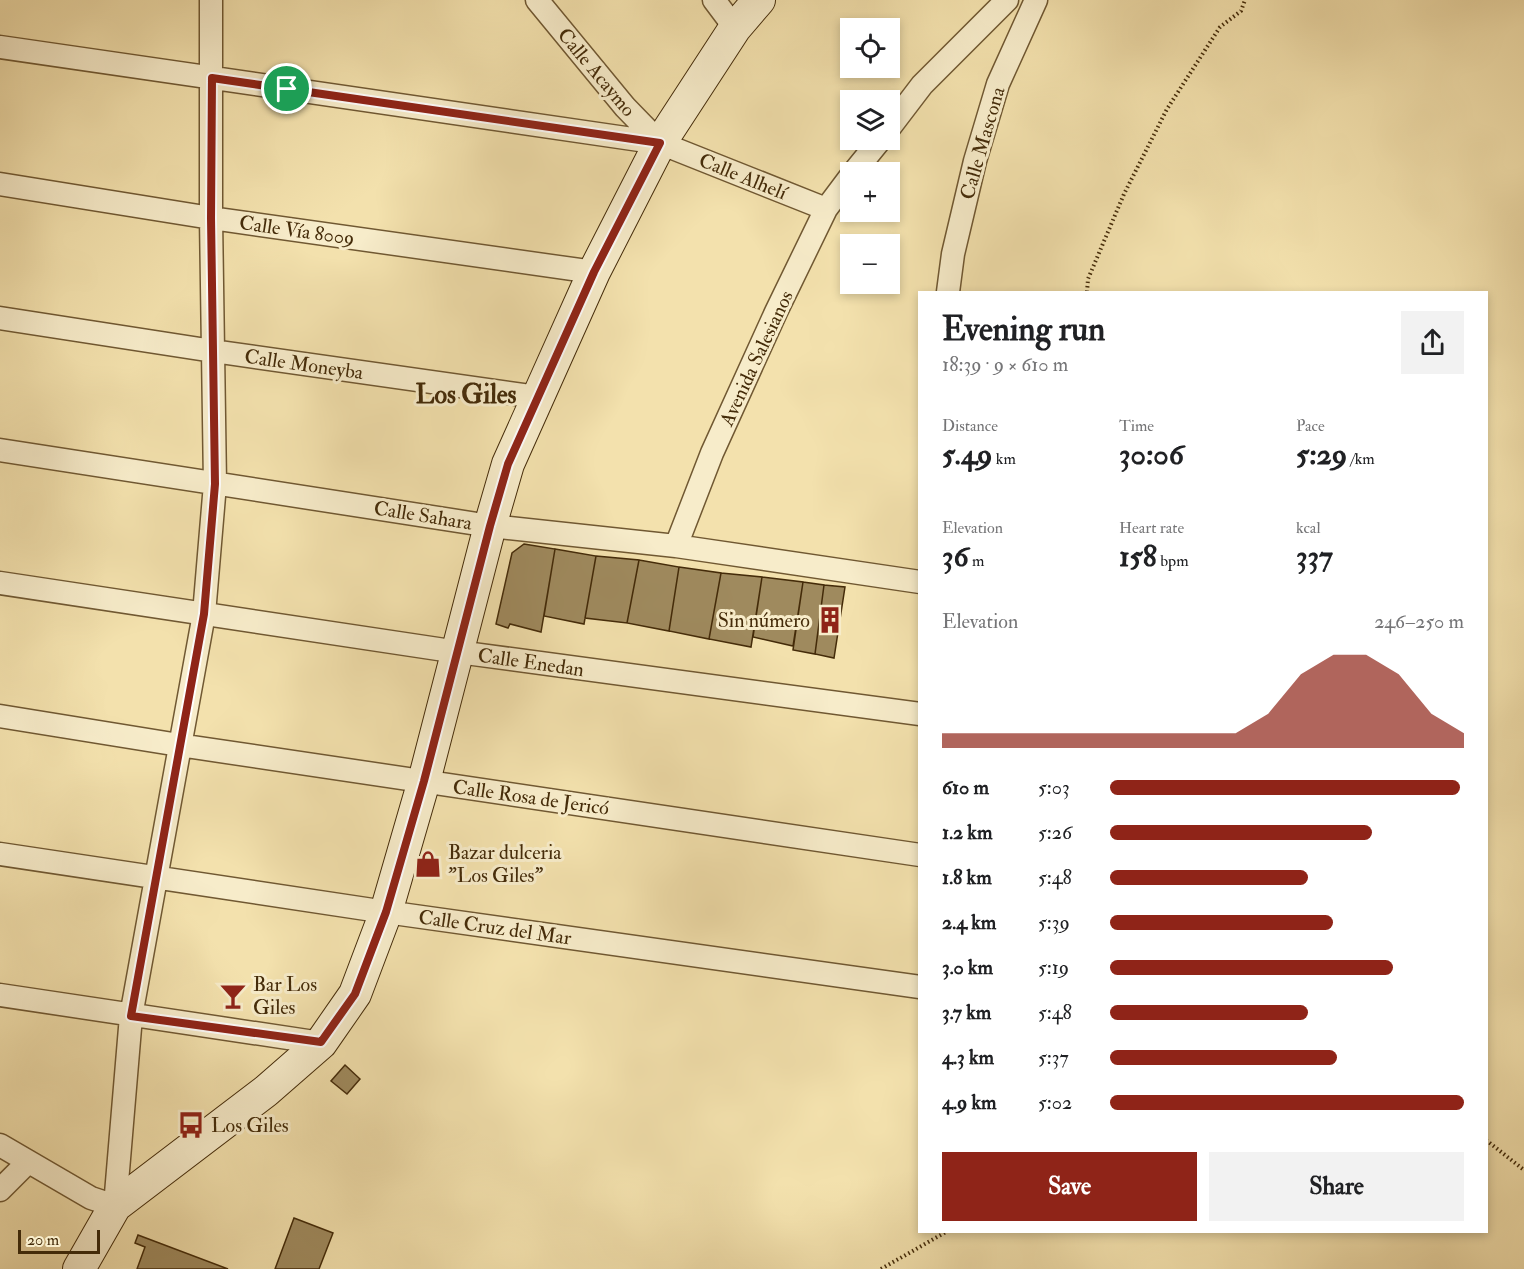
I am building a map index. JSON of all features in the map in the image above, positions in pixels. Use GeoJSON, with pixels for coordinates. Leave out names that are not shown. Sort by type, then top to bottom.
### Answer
{"type":"FeatureCollection","features":[{"type":"Feature","properties":{"kind":"street"},"geometry":{"type":"LineString","coordinates":[[115,1206],[131,1016],[204,614],[215,484],[211,218],[211,0]]}},
{"type":"Feature","properties":{"kind":"street","name":"Calle Acaymo"},"geometry":{"type":"LineString","coordinates":[[537,0],[625,107],[660,143]]}},
{"type":"Feature","properties":{"kind":"street"},"geometry":{"type":"LineString","coordinates":[[714,0],[735,28]]}},
{"type":"Feature","properties":{"kind":"street"},"geometry":{"type":"LineString","coordinates":[[79,1269],[115,1206],[266,1090],[321,1042],[355,994],[386,912],[424,781],[508,464],[594,272],[660,143],[735,28],[759,0]]}},
{"type":"Feature","properties":{"kind":"street"},"geometry":{"type":"LineString","coordinates":[[900,114],[922,85],[1007,0]]}},
{"type":"Feature","properties":{"kind":"street","name":"Calle Mascona"},"geometry":{"type":"LineString","coordinates":[[948,291],[959,231],[998,84],[1036,0]]}},
{"type":"Feature","properties":{"kind":"street"},"geometry":{"type":"LineString","coordinates":[[0,46],[660,143]]}},
{"type":"Feature","properties":{"kind":"street","name":"Calle Alhelí"},"geometry":{"type":"LineString","coordinates":[[660,143],[826,209]]}},
{"type":"Feature","properties":{"kind":"street"},"geometry":{"type":"LineString","coordinates":[[862,162],[872,150]]}},
{"type":"Feature","properties":{"kind":"street","name":"Calle Vía 8009"},"geometry":{"type":"LineString","coordinates":[[0,184],[211,218],[594,272]]}},
{"type":"Feature","properties":{"kind":"street","name":"Avenida Salesianos"},"geometry":{"type":"LineString","coordinates":[[676,546],[711,453],[826,209],[840,190]]}},
{"type":"Feature","properties":{"kind":"street","name":"Calle Moneyba"},"geometry":{"type":"LineString","coordinates":[[0,318],[537,397]]}},
{"type":"Feature","properties":{"kind":"street","name":"Calle Sahara"},"geometry":{"type":"LineString","coordinates":[[0,450],[490,526],[676,546],[918,582]]}},
{"type":"Feature","properties":{"kind":"street","name":"Calle Enedan"},"geometry":{"type":"LineString","coordinates":[[0,583],[459,652],[918,714]]}},
{"type":"Feature","properties":{"kind":"street","name":"Calle Rosa de Jericó"},"geometry":{"type":"LineString","coordinates":[[0,716],[179,746],[918,855]]}},
{"type":"Feature","properties":{"kind":"street","name":"Calle Cruz del Mar"},"geometry":{"type":"LineString","coordinates":[[0,854],[156,879],[918,987]]}},
{"type":"Feature","properties":{"kind":"street"},"geometry":{"type":"LineString","coordinates":[[0,995],[131,1016],[321,1042]]}},
{"type":"Feature","properties":{"kind":"street"},"geometry":{"type":"LineString","coordinates":[[0,1145],[91,1198],[115,1206]]}},
{"type":"Feature","properties":{"kind":"street"},"geometry":{"type":"LineString","coordinates":[[0,1190],[28,1162]]}},
{"type":"Feature","properties":{"kind":"path"},"geometry":{"type":"LineString","coordinates":[[1087,291],[1088,279],[1120,205],[1167,109],[1220,27],[1241,11],[1245,0]]}},
{"type":"Feature","properties":{"kind":"path"},"geometry":{"type":"LineString","coordinates":[[1488,1142],[1524,1170]]}},
{"type":"Feature","properties":{"kind":"path"},"geometry":{"type":"LineString","coordinates":[[881,1269],[944,1233]]}},
{"type":"Feature","properties":{"kind":"building"},"geometry":{"type":"Polygon","coordinates":[[[524,544],[555,549],[541,632],[510,624],[508,628],[496,624],[512,553],[524,544]]]}},
{"type":"Feature","properties":{"kind":"building"},"geometry":{"type":"Polygon","coordinates":[[[555,549],[596,556],[584,624],[544,616],[555,549]]]}},
{"type":"Feature","properties":{"kind":"building"},"geometry":{"type":"Polygon","coordinates":[[[596,556],[639,560],[627,623],[585,618],[596,556]]]}},
{"type":"Feature","properties":{"kind":"building"},"geometry":{"type":"Polygon","coordinates":[[[639,560],[679,567],[669,631],[627,623],[639,560]]]}},
{"type":"Feature","properties":{"kind":"building"},"geometry":{"type":"Polygon","coordinates":[[[679,567],[721,573],[709,639],[669,631],[679,567]]]}},
{"type":"Feature","properties":{"kind":"building"},"geometry":{"type":"Polygon","coordinates":[[[721,573],[762,577],[751,647],[709,639],[721,573]]]}},
{"type":"Feature","properties":{"kind":"building"},"geometry":{"type":"Polygon","coordinates":[[[762,577],[803,582],[793,646],[753,637],[762,577]]]}},
{"type":"Feature","properties":{"kind":"building"},"geometry":{"type":"Polygon","coordinates":[[[803,582],[824,585],[815,654],[793,650],[803,582]]]}},
{"type":"Feature","properties":{"kind":"building","name":"Sin número"},"geometry":{"type":"Polygon","coordinates":[[[824,585],[845,587],[834,658],[815,654],[824,585]]]}},
{"type":"Feature","properties":{"kind":"building"},"geometry":{"type":"Polygon","coordinates":[[[345,1065],[360,1079],[347,1094],[331,1081],[345,1065]]]}},
{"type":"Feature","properties":{"kind":"building"},"geometry":{"type":"Polygon","coordinates":[[[294,1218],[333,1233],[319,1269],[275,1269],[294,1218]]]}},
{"type":"Feature","properties":{"kind":"building"},"geometry":{"type":"Polygon","coordinates":[[[138,1235],[228,1269],[137,1269],[145,1247],[135,1243],[138,1235]]]}},
{"type":"Feature","properties":{"kind":"place","name":"Sin número"},"geometry":{"type":"Point","coordinates":[830,620]}},
{"type":"Feature","properties":{"kind":"place","name":"Bazar dulceria \"Los Giles\""},"geometry":{"type":"Point","coordinates":[428,864]}},
{"type":"Feature","properties":{"kind":"place","name":"Bar Los Giles"},"geometry":{"type":"Point","coordinates":[233,996]}},
{"type":"Feature","properties":{"kind":"place","name":"Los Giles"},"geometry":{"type":"Point","coordinates":[191,1125]}},
{"type":"Feature","properties":{"kind":"district","name":"Los Giles"},"geometry":{"type":"Point","coordinates":[466,394]}},
{"type":"Feature","properties":{"kind":"route"},"geometry":{"type":"LineString","coordinates":[[212,78],[287,89],[660,143],[594,272],[508,464],[424,781],[386,912],[355,994],[321,1042],[131,1016],[204,614],[215,484],[211,218],[212,78]]}}]}
